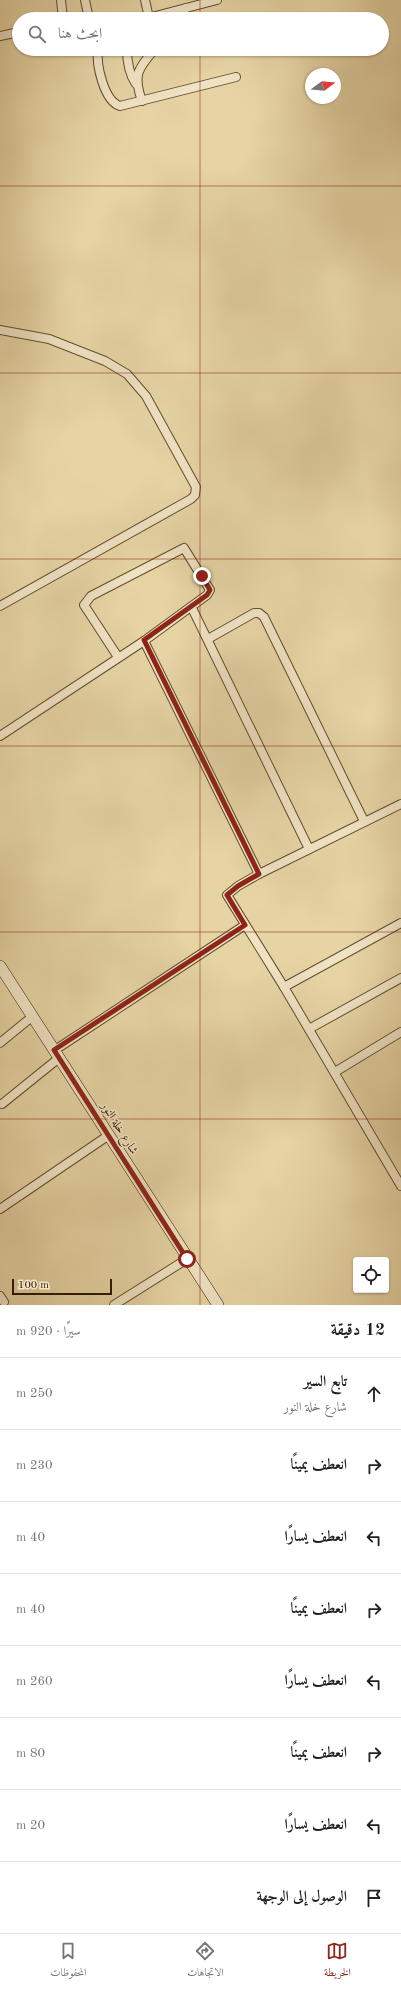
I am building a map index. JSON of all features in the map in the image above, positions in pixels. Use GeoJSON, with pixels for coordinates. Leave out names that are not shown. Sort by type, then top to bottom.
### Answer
{"type":"FeatureCollection","features":[{"type":"Feature","properties":{"kind":"street"},"geometry":{"type":"LineString","coordinates":[[61,0],[62,12]]}},
{"type":"Feature","properties":{"kind":"street"},"geometry":{"type":"LineString","coordinates":[[85,0],[88,12]]}},
{"type":"Feature","properties":{"kind":"street"},"geometry":{"type":"LineString","coordinates":[[145,0],[146,12]]}},
{"type":"Feature","properties":{"kind":"street"},"geometry":{"type":"LineString","coordinates":[[170,12],[186,8],[200,2],[216,0]]}},
{"type":"Feature","properties":{"kind":"street"},"geometry":{"type":"LineString","coordinates":[[183,12],[186,8]]}},
{"type":"Feature","properties":{"kind":"street"},"geometry":{"type":"LineString","coordinates":[[0,36],[12,33]]}},
{"type":"Feature","properties":{"kind":"street"},"geometry":{"type":"LineString","coordinates":[[97,56],[105,88],[113,104],[120,106],[236,77]]}},
{"type":"Feature","properties":{"kind":"street"},"geometry":{"type":"LineString","coordinates":[[127,56],[132,79],[136,84],[142,101]]}},
{"type":"Feature","properties":{"kind":"street"},"geometry":{"type":"LineString","coordinates":[[136,84],[140,67],[149,56]]}},
{"type":"Feature","properties":{"kind":"street"},"geometry":{"type":"LineString","coordinates":[[0,330],[49,339],[104,361],[127,374],[146,396],[196,487],[195,495],[191,499],[0,606]]}},
{"type":"Feature","properties":{"kind":"street"},"geometry":{"type":"LineString","coordinates":[[0,736],[192,608],[207,595],[210,590],[184,548],[91,596],[84,605],[118,657]]}},
{"type":"Feature","properties":{"kind":"street"},"geometry":{"type":"LineString","coordinates":[[192,608],[309,849]]}},
{"type":"Feature","properties":{"kind":"street"},"geometry":{"type":"LineString","coordinates":[[208,639],[254,613],[259,613],[264,617],[364,821]]}},
{"type":"Feature","properties":{"kind":"street"},"geometry":{"type":"LineString","coordinates":[[144,640],[259,874]]}},
{"type":"Feature","properties":{"kind":"street"},"geometry":{"type":"LineString","coordinates":[[401,804],[259,874],[238,886],[227,895],[335,1072],[401,1186]]}},
{"type":"Feature","properties":{"kind":"street"},"geometry":{"type":"LineString","coordinates":[[284,987],[401,924]]}},
{"type":"Feature","properties":{"kind":"street"},"geometry":{"type":"LineString","coordinates":[[2,1104],[57,1054],[245,925]]}},
{"type":"Feature","properties":{"kind":"street","name":"شارع خلة النور"},"geometry":{"type":"LineString","coordinates":[[0,966],[34,1016],[187,1259],[218,1305]]}},
{"type":"Feature","properties":{"kind":"street"},"geometry":{"type":"LineString","coordinates":[[309,1029],[401,978]]}},
{"type":"Feature","properties":{"kind":"street"},"geometry":{"type":"LineString","coordinates":[[0,1043],[34,1016]]}},
{"type":"Feature","properties":{"kind":"street"},"geometry":{"type":"LineString","coordinates":[[335,1072],[401,1032]]}},
{"type":"Feature","properties":{"kind":"street"},"geometry":{"type":"LineString","coordinates":[[0,1209],[109,1135]]}},
{"type":"Feature","properties":{"kind":"street"},"geometry":{"type":"LineString","coordinates":[[114,1305],[187,1259]]}},
{"type":"Feature","properties":{"kind":"route"},"geometry":{"type":"LineString","coordinates":[[187,1259],[54,1050],[245,925],[228,899],[227,895],[238,886],[259,874],[144,640],[192,608],[209,593],[210,590],[202,576]]}}]}
